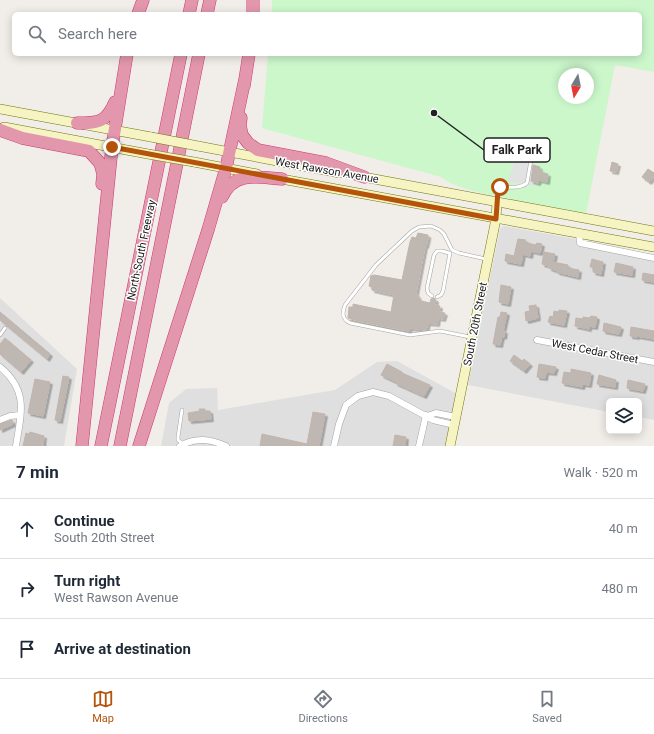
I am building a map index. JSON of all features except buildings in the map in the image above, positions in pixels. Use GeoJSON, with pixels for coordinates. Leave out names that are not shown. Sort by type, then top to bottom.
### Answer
{"type":"FeatureCollection","features":[{"type":"Feature","properties":{"kind":"highway"},"geometry":{"type":"LineString","coordinates":[[139,12],[143,0]]}},
{"type":"Feature","properties":{"kind":"highway"},"geometry":{"type":"LineString","coordinates":[[189,12],[192,0]]}},
{"type":"Feature","properties":{"kind":"highway"},"geometry":{"type":"LineString","coordinates":[[207,12],[210,0]]}},
{"type":"Feature","properties":{"kind":"highway"},"geometry":{"type":"LineString","coordinates":[[253,0],[253,12]]}},
{"type":"Feature","properties":{"kind":"highway"},"geometry":{"type":"LineString","coordinates":[[82,446],[112,147],[127,56]]}},
{"type":"Feature","properties":{"kind":"highway","name":"North-South Freeway"},"geometry":{"type":"LineString","coordinates":[[101,446],[181,56]]}},
{"type":"Feature","properties":{"kind":"highway","name":"North-South Freeway"},"geometry":{"type":"LineString","coordinates":[[120,446],[199,56]]}},
{"type":"Feature","properties":{"kind":"highway"},"geometry":{"type":"LineString","coordinates":[[249,56],[240,125],[242,135],[251,146],[258,150],[326,163],[364,177]]}},
{"type":"Feature","properties":{"kind":"highway"},"geometry":{"type":"LineString","coordinates":[[139,446],[208,230],[226,168],[245,79]]}},
{"type":"Feature","properties":{"kind":"highway"},"geometry":{"type":"LineString","coordinates":[[77,124],[93,123],[105,119],[111,112],[120,90]]}},
{"type":"Feature","properties":{"kind":"highway"},"geometry":{"type":"LineString","coordinates":[[0,130],[22,138],[83,149],[93,154],[100,163],[102,174],[102,238]]}},
{"type":"Feature","properties":{"kind":"highway"},"geometry":{"type":"LineString","coordinates":[[208,230],[225,190],[234,181],[254,177],[282,179]]}},
{"type":"Feature","properties":{"kind":"main road","name":"West Rawson Avenue"},"geometry":{"type":"LineString","coordinates":[[0,110],[654,231]]}},
{"type":"Feature","properties":{"kind":"main road","name":"West Rawson Avenue"},"geometry":{"type":"LineString","coordinates":[[0,126],[496,219],[654,247]]}},
{"type":"Feature","properties":{"kind":"main road","name":"South 20th Street"},"geometry":{"type":"LineString","coordinates":[[450,446],[496,219],[496,202]]}},
{"type":"Feature","properties":{"kind":"street"},"geometry":{"type":"LineString","coordinates":[[579,234],[580,243],[654,258]]}},
{"type":"Feature","properties":{"kind":"street","name":"West Cedar Street"},"geometry":{"type":"LineString","coordinates":[[537,340],[654,362]]}},
{"type":"Feature","properties":{"kind":"street"},"geometry":{"type":"LineString","coordinates":[[0,367],[9,375],[16,385],[20,398],[20,415],[16,446]]}},
{"type":"Feature","properties":{"kind":"street"},"geometry":{"type":"LineString","coordinates":[[334,446],[339,424],[346,405],[358,396],[373,392],[389,396],[433,420],[455,421]]}},
{"type":"Feature","properties":{"kind":"street"},"geometry":{"type":"LineString","coordinates":[[0,420],[10,416],[20,415]]}},
{"type":"Feature","properties":{"kind":"street"},"geometry":{"type":"LineString","coordinates":[[419,446],[426,415]]}},
{"type":"Feature","properties":{"kind":"street"},"geometry":{"type":"LineString","coordinates":[[182,445],[197,439],[213,440],[226,446]]}},
{"type":"Feature","properties":{"kind":"lane"},"geometry":{"type":"LineString","coordinates":[[496,202],[500,187],[520,186],[527,183],[531,160]]}},
{"type":"Feature","properties":{"kind":"lane"},"geometry":{"type":"LineString","coordinates":[[472,337],[440,331],[410,335],[350,323],[346,321],[343,316],[343,311],[345,305],[376,265],[412,231],[419,227],[431,226],[440,230],[444,234],[452,250],[488,260]]}},
{"type":"Feature","properties":{"kind":"lane"},"geometry":{"type":"LineString","coordinates":[[437,297],[441,295],[443,291],[449,254],[452,250]]}},
{"type":"Feature","properties":{"kind":"lane"},"geometry":{"type":"LineString","coordinates":[[432,296],[428,293],[427,288],[434,255],[436,251],[442,251],[449,254]]}},
{"type":"Feature","properties":{"kind":"lane"},"geometry":{"type":"LineString","coordinates":[[0,335],[5,328]]}},
{"type":"Feature","properties":{"kind":"lane"},"geometry":{"type":"LineString","coordinates":[[182,410],[178,440],[182,445]]}},
{"type":"Feature","properties":{"kind":"shaded area"},"geometry":{"type":"Polygon","coordinates":[[[524,155],[533,162],[531,182],[539,184],[538,186],[508,182],[514,162],[519,156],[524,155]]]}},
{"type":"Feature","properties":{"kind":"shaded area"},"geometry":{"type":"Polygon","coordinates":[[[504,226],[576,239],[578,246],[654,260],[654,420],[642,418],[642,398],[606,398],[606,411],[468,385],[500,229],[504,226]]]}},
{"type":"Feature","properties":{"kind":"shaded area"},"geometry":{"type":"Polygon","coordinates":[[[0,298],[77,369],[64,446],[0,446],[0,298]]]}},
{"type":"Feature","properties":{"kind":"shaded area"},"geometry":{"type":"Polygon","coordinates":[[[397,361],[457,394],[447,446],[161,446],[169,403],[186,389],[217,388],[218,410],[335,390],[377,362],[397,361]]]}},
{"type":"Feature","properties":{"kind":"green space"},"geometry":{"type":"Polygon","coordinates":[[[272,0],[654,0],[654,72],[615,65],[586,214],[510,200],[508,198],[473,191],[455,185],[441,177],[262,128],[268,56],[642,56],[642,12],[272,12],[272,0]]]}},
{"type":"Feature","properties":{"kind":"place","name":"Falk Park"},"geometry":{"type":"Point","coordinates":[434,113]}},
{"type":"Feature","properties":{"kind":"route"},"geometry":{"type":"LineString","coordinates":[[112,147],[496,219],[496,202],[500,187]]}}]}
